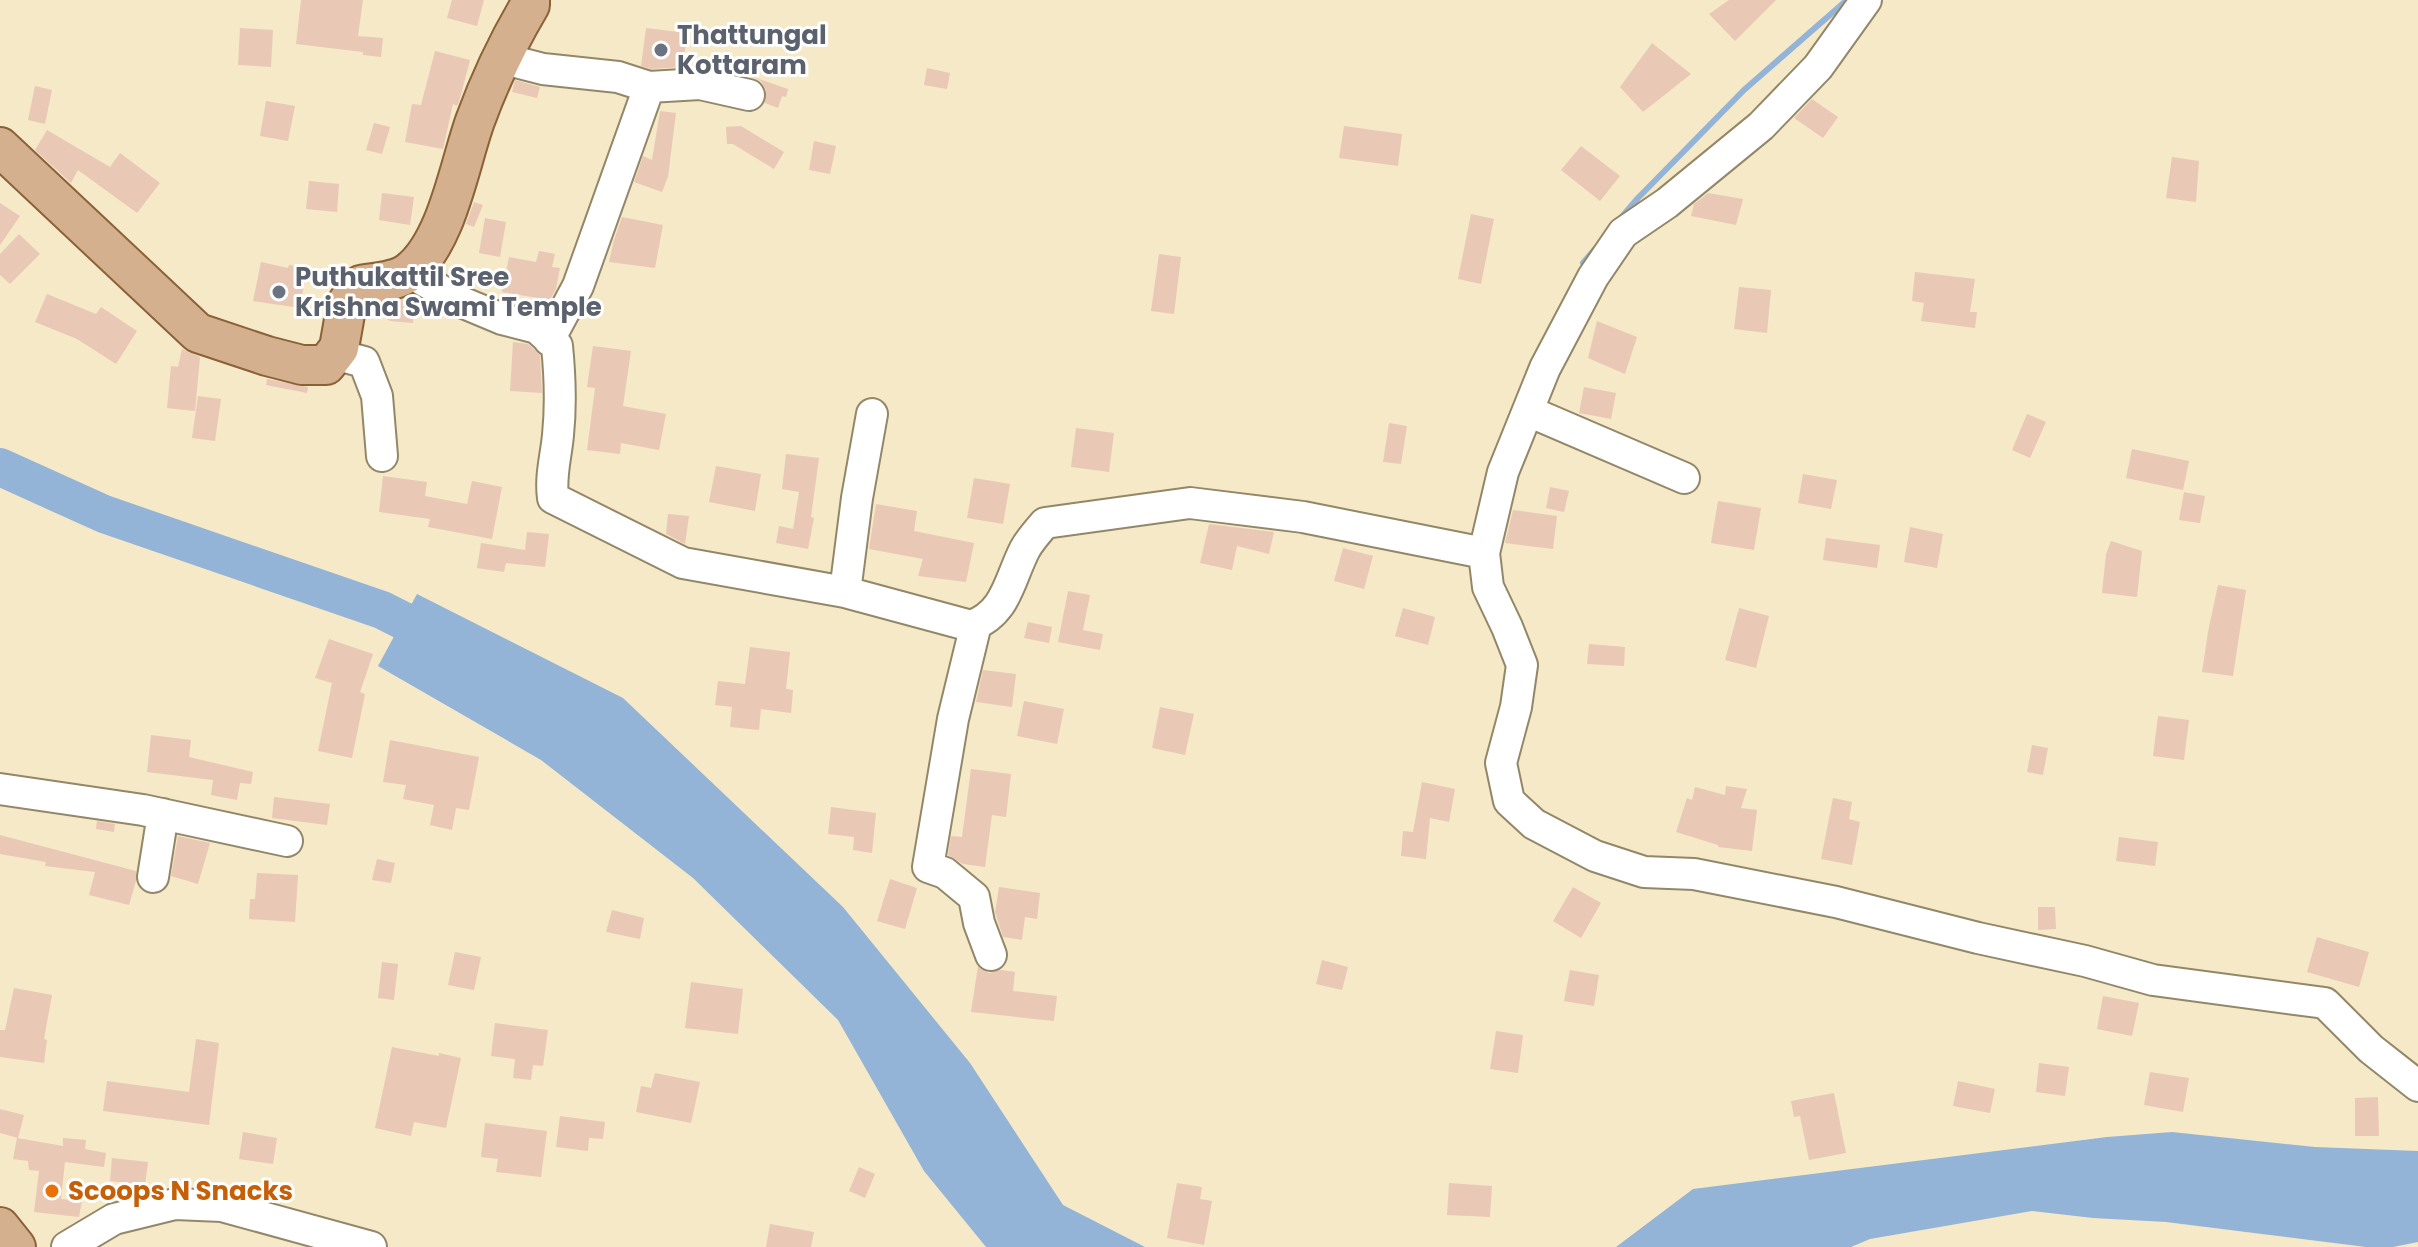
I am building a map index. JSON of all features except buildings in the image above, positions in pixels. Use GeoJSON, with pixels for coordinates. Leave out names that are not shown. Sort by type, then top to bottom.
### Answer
{"type":"FeatureCollection","features":[{"type":"Feature","properties":{"kind":"main road"},"geometry":{"type":"LineString","coordinates":[[0,147],[198,333],[302,365],[326,365],[339,348],[347,303],[361,285],[395,279],[409,272],[438,234],[500,58],[530,0]]}},
{"type":"Feature","properties":{"kind":"main road"},"geometry":{"type":"LineString","coordinates":[[0,1227],[16,1247]]}},
{"type":"Feature","properties":{"kind":"street"},"geometry":{"type":"LineString","coordinates":[[1866,0],[1818,67],[1761,126],[1667,203],[1623,233],[1586,290],[1545,368],[1503,472],[1484,553],[1488,587],[1522,665],[1516,707],[1501,763],[1509,801],[1534,824],[1595,856],[1644,872],[1694,874],[1836,902],[2153,980],[2325,1003],[2371,1049],[2418,1086]]}},
{"type":"Feature","properties":{"kind":"street"},"geometry":{"type":"LineString","coordinates":[[500,58],[543,69],[618,77],[649,87],[700,84],[749,95]]}},
{"type":"Feature","properties":{"kind":"street"},"geometry":{"type":"LineString","coordinates":[[549,340],[578,286],[649,87]]}},
{"type":"Feature","properties":{"kind":"street"},"geometry":{"type":"LineString","coordinates":[[409,272],[459,301],[502,319],[537,328],[557,346],[560,379],[558,435],[551,481],[553,498],[683,563],[845,592],[971,626],[986,621],[1005,597],[1026,548],[1045,523],[1083,517],[1190,503],[1303,517],[1484,553]]}},
{"type":"Feature","properties":{"kind":"street"},"geometry":{"type":"LineString","coordinates":[[334,354],[364,362],[377,396],[382,456]]}},
{"type":"Feature","properties":{"kind":"street"},"geometry":{"type":"LineString","coordinates":[[1528,411],[1684,478]]}},
{"type":"Feature","properties":{"kind":"street"},"geometry":{"type":"LineString","coordinates":[[845,592],[872,414]]}},
{"type":"Feature","properties":{"kind":"street"},"geometry":{"type":"LineString","coordinates":[[976,624],[953,719],[928,867],[945,873],[974,897],[979,923],[991,955]]}},
{"type":"Feature","properties":{"kind":"street"},"geometry":{"type":"LineString","coordinates":[[0,789],[163,814],[287,841]]}},
{"type":"Feature","properties":{"kind":"street"},"geometry":{"type":"LineString","coordinates":[[153,877],[163,814]]}},
{"type":"Feature","properties":{"kind":"street"},"geometry":{"type":"LineString","coordinates":[[67,1247],[114,1219],[175,1204],[222,1206],[371,1247]]}},
{"type":"Feature","properties":{"kind":"water"},"geometry":{"type":"Polygon","coordinates":[[[417,594],[623,698],[843,907],[970,1063],[1063,1205],[1145,1247],[986,1247],[924,1171],[838,1020],[693,878],[541,760],[378,666],[417,594]]]}},
{"type":"Feature","properties":{"kind":"water"},"geometry":{"type":"Polygon","coordinates":[[[2172,1132],[2315,1147],[2418,1151],[2418,1242],[2393,1247],[2366,1247],[2166,1222],[2032,1211],[1870,1239],[1851,1247],[1616,1247],[1693,1189],[2107,1137],[2172,1132]]]}},
{"type":"Feature","properties":{"kind":"waterway"},"geometry":{"type":"LineString","coordinates":[[1620,219],[1744,90],[1847,0]]}},
{"type":"Feature","properties":{"kind":"waterway"},"geometry":{"type":"LineString","coordinates":[[1583,263],[1595,249]]}},
{"type":"Feature","properties":{"kind":"waterway"},"geometry":{"type":"LineString","coordinates":[[0,467],[104,514],[382,610],[447,643]]}},
{"type":"Feature","properties":{"kind":"place","name":"Thattungal Kottaram"},"geometry":{"type":"Point","coordinates":[661,50]}},
{"type":"Feature","properties":{"kind":"place","name":"Puthukattil Sree Krishna Swami Temple"},"geometry":{"type":"Point","coordinates":[279,292]}},
{"type":"Feature","properties":{"kind":"place","name":"Scoops N Snacks"},"geometry":{"type":"Point","coordinates":[52,1191]}}]}
